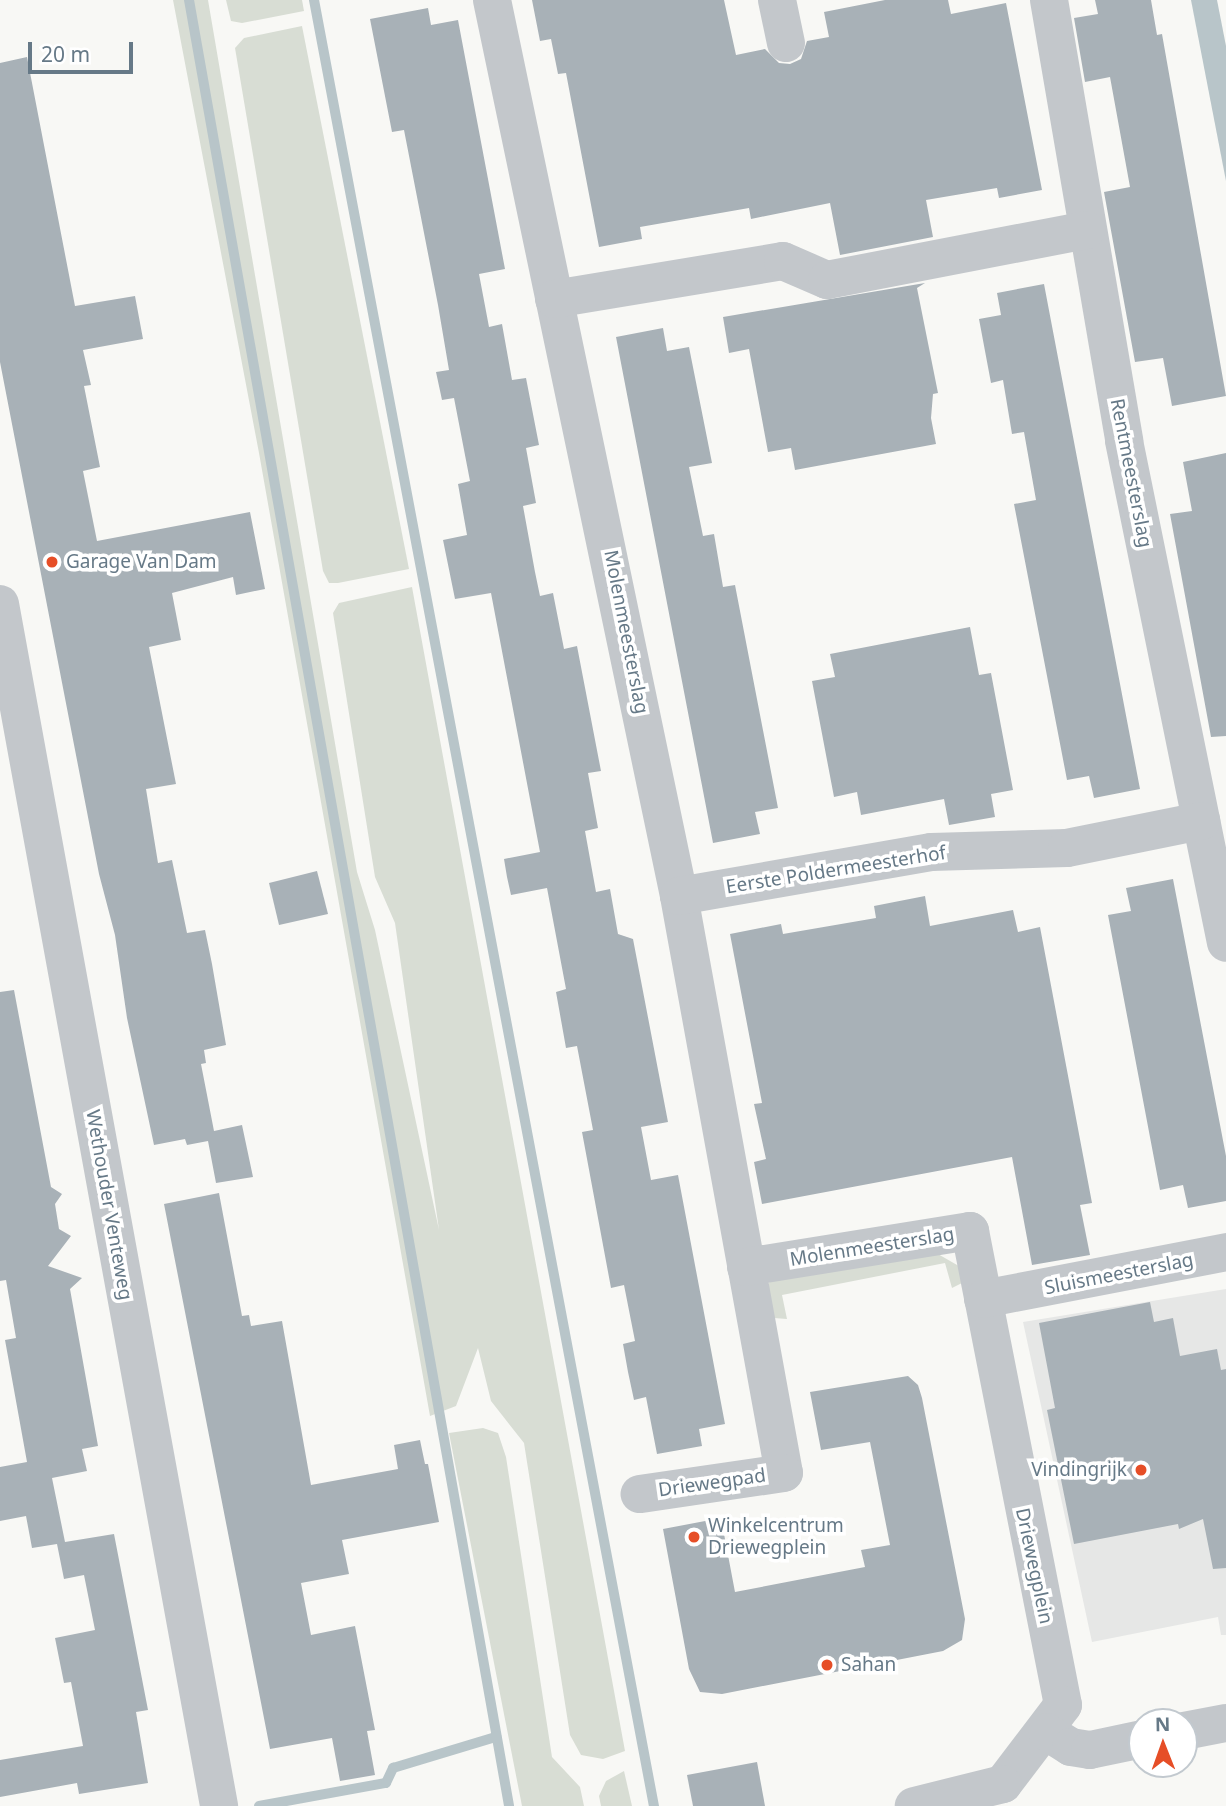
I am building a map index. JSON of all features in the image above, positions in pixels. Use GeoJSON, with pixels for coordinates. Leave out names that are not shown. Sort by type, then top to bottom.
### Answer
{"type":"FeatureCollection","features":[{"type":"Feature","properties":{"kind":"street","name":"Molenmeesterslag"},"geometry":{"type":"LineString","coordinates":[[492,0],[679,896],[781,1456]]}},
{"type":"Feature","properties":{"kind":"street"},"geometry":{"type":"LineString","coordinates":[[777,0],[786,43]]}},
{"type":"Feature","properties":{"kind":"street","name":"Rentmeesterslag"},"geometry":{"type":"LineString","coordinates":[[1049,0],[1086,230],[1226,943]]}},
{"type":"Feature","properties":{"kind":"street"},"geometry":{"type":"LineString","coordinates":[[554,299],[783,261],[827,280],[836,279],[1086,230]]}},
{"type":"Feature","properties":{"kind":"street","name":"Wethouder Venteweg"},"geometry":{"type":"LineString","coordinates":[[0,604],[219,1806]]}},
{"type":"Feature","properties":{"kind":"street","name":"Eerste Poldermeesterhof"},"geometry":{"type":"LineString","coordinates":[[679,896],[931,852],[1067,848],[1201,821]]}},
{"type":"Feature","properties":{"kind":"street","name":"Molenmeesterslag"},"geometry":{"type":"LineString","coordinates":[[746,1267],[971,1231],[997,1297]]}},
{"type":"Feature","properties":{"kind":"street","name":"Sluismeesterslag"},"geometry":{"type":"LineString","coordinates":[[997,1297],[1226,1252]]}},
{"type":"Feature","properties":{"kind":"street","name":"Driewegplein"},"geometry":{"type":"LineString","coordinates":[[914,1806],[1003,1784],[1047,1731],[1063,1706],[997,1297]]}},
{"type":"Feature","properties":{"kind":"street","name":"Driewegpad"},"geometry":{"type":"LineString","coordinates":[[640,1494],[781,1456]]}},
{"type":"Feature","properties":{"kind":"street"},"geometry":{"type":"LineString","coordinates":[[1198,1728],[1226,1723]]}},
{"type":"Feature","properties":{"kind":"street"},"geometry":{"type":"LineString","coordinates":[[1047,1731],[1071,1748],[1090,1749],[1128,1742]]}},
{"type":"Feature","properties":{"kind":"shaded area"},"geometry":{"type":"Polygon","coordinates":[[[173,0],[208,0],[357,872],[375,930],[439,1230],[395,923],[375,877],[333,613],[339,603],[412,587],[625,1751],[603,1759],[581,1755],[570,1735],[524,1443],[491,1401],[478,1348],[456,1406],[430,1416],[259,453],[173,0]]]}},
{"type":"Feature","properties":{"kind":"shaded area"},"geometry":{"type":"Polygon","coordinates":[[[226,0],[302,0],[304,11],[242,23],[231,21],[226,0]]]}},
{"type":"Feature","properties":{"kind":"shaded area"},"geometry":{"type":"Polygon","coordinates":[[[1191,0],[1217,0],[1226,46],[1226,181],[1191,0]]]}},
{"type":"Feature","properties":{"kind":"shaded area"},"geometry":{"type":"Polygon","coordinates":[[[302,26],[409,569],[338,583],[329,583],[323,571],[235,48],[244,38],[302,26]]]}},
{"type":"Feature","properties":{"kind":"shaded area"},"geometry":{"type":"Polygon","coordinates":[[[931,1250],[964,1269],[964,1282],[952,1288],[945,1263],[782,1295],[787,1319],[774,1318],[763,1294],[770,1281],[931,1250]]]}},
{"type":"Feature","properties":{"kind":"shaded area","name":"Vindingrijk"},"geometry":{"type":"Polygon","coordinates":[[[1226,1289],[1226,1635],[1221,1635],[1218,1617],[1092,1642],[1023,1322],[1226,1289]]]}},
{"type":"Feature","properties":{"kind":"shaded area"},"geometry":{"type":"Polygon","coordinates":[[[483,1428],[498,1433],[506,1457],[552,1757],[580,1787],[584,1806],[522,1806],[449,1433],[483,1428]]]}},
{"type":"Feature","properties":{"kind":"shaded area"},"geometry":{"type":"Polygon","coordinates":[[[624,1771],[632,1806],[601,1806],[599,1796],[606,1781],[624,1771]]]}},
{"type":"Feature","properties":{"kind":"building"},"geometry":{"type":"Polygon","coordinates":[[[532,0],[724,0],[736,55],[765,49],[779,63],[790,64],[801,59],[807,41],[829,37],[824,12],[885,0],[948,0],[951,14],[1006,3],[1042,190],[999,198],[997,188],[926,200],[933,237],[840,255],[830,203],[751,219],[749,208],[640,227],[642,239],[599,247],[566,73],[558,74],[551,39],[540,41],[532,0]]]}},
{"type":"Feature","properties":{"kind":"building"},"geometry":{"type":"Polygon","coordinates":[[[1095,0],[1151,0],[1157,35],[1162,34],[1226,396],[1172,406],[1163,358],[1135,362],[1104,192],[1130,187],[1110,77],[1085,82],[1074,18],[1098,14],[1095,0]]]}},
{"type":"Feature","properties":{"kind":"building"},"geometry":{"type":"Polygon","coordinates":[[[428,8],[431,25],[458,20],[505,269],[479,274],[489,327],[502,324],[512,380],[526,378],[539,445],[526,448],[536,503],[523,506],[535,572],[540,596],[553,593],[564,649],[577,646],[601,771],[588,773],[598,828],[585,831],[596,892],[610,889],[618,934],[633,939],[668,1122],[641,1127],[651,1180],[678,1175],[725,1424],[699,1429],[702,1446],[657,1454],[646,1397],[634,1400],[628,1372],[623,1344],[635,1341],[624,1285],[611,1288],[582,1132],[593,1130],[577,1046],[566,1048],[556,992],[566,989],[547,888],[511,895],[507,877],[504,859],[540,852],[491,593],[455,599],[443,540],[467,535],[458,484],[470,481],[454,398],[442,400],[436,372],[449,370],[438,305],[404,130],[392,132],[370,19],[428,8]]]}},
{"type":"Feature","properties":{"kind":"building"},"geometry":{"type":"Polygon","coordinates":[[[27,57],[75,306],[135,296],[143,339],[83,350],[91,385],[84,386],[100,467],[83,471],[97,541],[250,512],[265,589],[236,595],[233,577],[172,593],[181,640],[149,647],[176,784],[146,789],[158,863],[172,860],[187,933],[205,930],[212,964],[226,1045],[204,1050],[206,1063],[201,1064],[214,1131],[242,1125],[253,1177],[216,1183],[208,1141],[187,1145],[185,1139],[154,1145],[127,1018],[115,935],[99,874],[0,362],[0,63],[27,57]]]}},
{"type":"Feature","properties":{"kind":"building"},"geometry":{"type":"Polygon","coordinates":[[[925,283],[917,288],[938,393],[933,394],[931,418],[936,444],[795,470],[791,448],[768,452],[749,349],[729,353],[723,317],[925,283]]]}},
{"type":"Feature","properties":{"kind":"building"},"geometry":{"type":"Polygon","coordinates":[[[1044,284],[1140,789],[1094,798],[1089,776],[1067,780],[1014,504],[1036,500],[1024,432],[1012,434],[1003,380],[991,383],[979,319],[1001,315],[997,293],[1044,284]]]}},
{"type":"Feature","properties":{"kind":"building"},"geometry":{"type":"Polygon","coordinates":[[[663,328],[667,351],[689,347],[712,463],[689,467],[703,536],[714,534],[723,587],[735,585],[778,808],[755,812],[760,834],[713,843],[616,337],[663,328]]]}},
{"type":"Feature","properties":{"kind":"building"},"geometry":{"type":"Polygon","coordinates":[[[1226,453],[1226,736],[1211,737],[1170,514],[1192,511],[1183,462],[1226,453]]]}},
{"type":"Feature","properties":{"kind":"building"},"geometry":{"type":"Polygon","coordinates":[[[970,627],[979,675],[991,673],[1013,790],[991,794],[995,817],[949,825],[944,799],[861,815],[857,792],[834,797],[812,681],[835,677],[830,654],[970,627]]]}},
{"type":"Feature","properties":{"kind":"building"},"geometry":{"type":"Polygon","coordinates":[[[317,871],[328,914],[279,925],[269,883],[317,871]]]}},
{"type":"Feature","properties":{"kind":"building"},"geometry":{"type":"Polygon","coordinates":[[[1173,879],[1226,1156],[1226,1201],[1188,1208],[1183,1185],[1160,1190],[1108,915],[1131,911],[1126,888],[1173,879]]]}},
{"type":"Feature","properties":{"kind":"building"},"geometry":{"type":"Polygon","coordinates":[[[925,896],[930,926],[1013,910],[1018,932],[1040,927],[1092,1203],[1080,1205],[1090,1255],[1032,1265],[1012,1157],[762,1204],[754,1162],[766,1159],[754,1104],[762,1103],[730,934],[781,924],[783,934],[876,918],[874,906],[925,896]]]}},
{"type":"Feature","properties":{"kind":"building"},"geometry":{"type":"Polygon","coordinates":[[[14,990],[51,1187],[62,1194],[55,1204],[59,1229],[71,1236],[48,1266],[82,1278],[70,1289],[98,1446],[82,1449],[87,1471],[52,1478],[65,1542],[114,1534],[148,1710],[136,1712],[148,1783],[79,1794],[77,1783],[0,1797],[0,1760],[83,1746],[71,1682],[64,1683],[55,1638],[95,1630],[84,1575],[64,1579],[57,1544],[32,1548],[26,1516],[0,1521],[0,1467],[27,1462],[5,1340],[16,1338],[6,1280],[0,1281],[0,992],[14,990]]]}},
{"type":"Feature","properties":{"kind":"building"},"geometry":{"type":"Polygon","coordinates":[[[219,1193],[242,1316],[249,1315],[251,1326],[282,1321],[311,1485],[398,1469],[394,1445],[420,1440],[425,1464],[428,1464],[439,1522],[342,1540],[349,1574],[301,1583],[311,1635],[355,1626],[375,1730],[367,1731],[375,1775],[340,1781],[332,1738],[270,1749],[164,1204],[219,1193]]]}},
{"type":"Feature","properties":{"kind":"building","name":"Vindingrijk"},"geometry":{"type":"Polygon","coordinates":[[[1150,1302],[1154,1322],[1173,1318],[1180,1356],[1217,1349],[1221,1370],[1226,1369],[1226,1568],[1213,1569],[1203,1519],[1179,1529],[1178,1524],[1074,1544],[1047,1410],[1055,1408],[1039,1323],[1150,1302]]]}},
{"type":"Feature","properties":{"kind":"building","name":"Winkelcentrum Driewegplein"},"geometry":{"type":"Polygon","coordinates":[[[908,1376],[918,1385],[922,1398],[965,1619],[962,1640],[943,1651],[722,1694],[700,1692],[689,1669],[663,1529],[721,1518],[735,1592],[865,1567],[861,1550],[890,1545],[870,1442],[821,1450],[810,1392],[908,1376]]]}},
{"type":"Feature","properties":{"kind":"building"},"geometry":{"type":"Polygon","coordinates":[[[757,1762],[765,1806],[693,1806],[687,1775],[757,1762]]]}},
{"type":"Feature","properties":{"kind":"waterway"},"geometry":{"type":"LineString","coordinates":[[189,0],[509,1806]]}},
{"type":"Feature","properties":{"kind":"waterway"},"geometry":{"type":"LineString","coordinates":[[314,0],[654,1806]]}},
{"type":"Feature","properties":{"kind":"waterway"},"geometry":{"type":"LineString","coordinates":[[259,1806],[386,1783],[393,1768],[496,1737]]}},
{"type":"Feature","properties":{"kind":"place","name":"Garage Van Dam"},"geometry":{"type":"Point","coordinates":[52,562]}},
{"type":"Feature","properties":{"kind":"place","name":"Vindingrijk"},"geometry":{"type":"Point","coordinates":[1141,1470]}},
{"type":"Feature","properties":{"kind":"place","name":"Winkelcentrum Driewegplein"},"geometry":{"type":"Point","coordinates":[694,1537]}},
{"type":"Feature","properties":{"kind":"place","name":"Sahan"},"geometry":{"type":"Point","coordinates":[827,1665]}}]}
